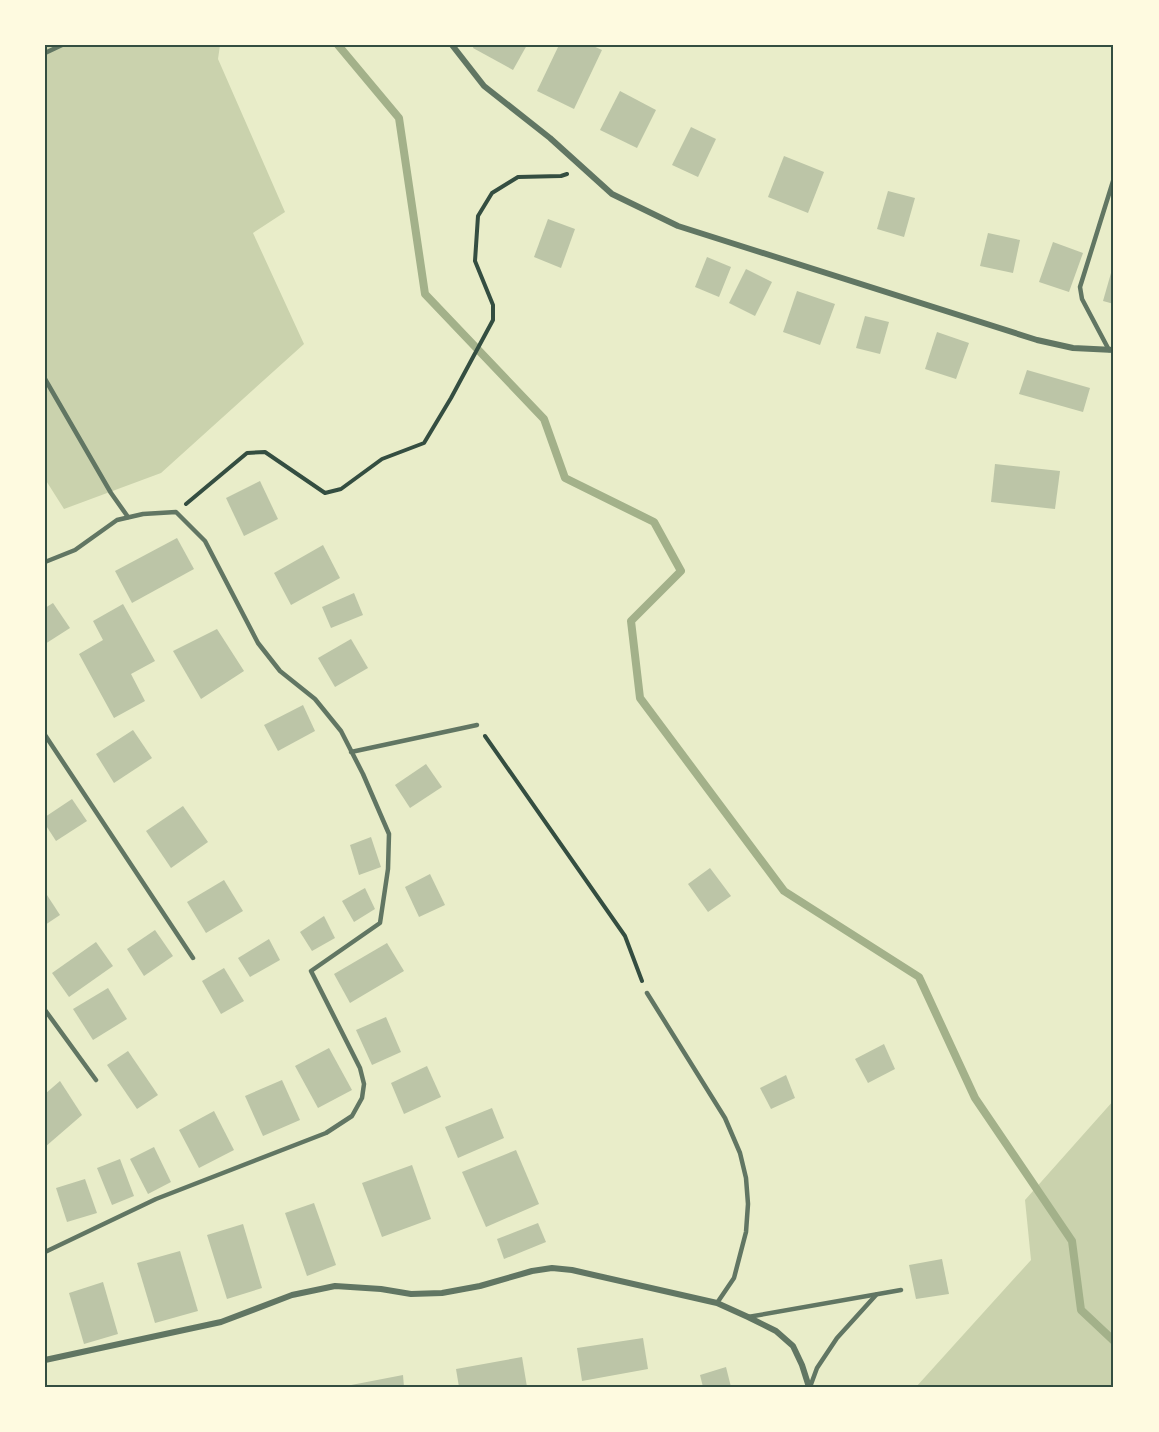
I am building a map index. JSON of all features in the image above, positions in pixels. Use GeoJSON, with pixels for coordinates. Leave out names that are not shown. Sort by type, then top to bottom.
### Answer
{"type":"FeatureCollection","features":[{"type":"Feature","properties":{"kind":"street"},"geometry":{"type":"LineString","coordinates":[[452,45],[484,86],[550,138],[612,194],[678,226],[1037,340],[1073,348],[1112,350]]}},
{"type":"Feature","properties":{"kind":"street"},"geometry":{"type":"LineString","coordinates":[[45,1360],[221,1322],[292,1295],[335,1286],[381,1289],[411,1294],[442,1293],[552,1268],[572,1270],[717,1303],[748,1317],[776,1331],[793,1346],[809,1387]]}},
{"type":"Feature","properties":{"kind":"lane"},"geometry":{"type":"LineString","coordinates":[[45,53],[62,45]]}},
{"type":"Feature","properties":{"kind":"lane"},"geometry":{"type":"LineString","coordinates":[[1112,350],[1082,299],[1080,287],[1114,178]]}},
{"type":"Feature","properties":{"kind":"lane"},"geometry":{"type":"LineString","coordinates":[[45,379],[111,493],[128,517]]}},
{"type":"Feature","properties":{"kind":"lane"},"geometry":{"type":"LineString","coordinates":[[45,562],[75,549],[117,520],[143,514],[176,512],[205,541],[258,644],[280,671],[315,699],[341,731],[389,834],[388,870],[380,923],[311,971],[360,1068],[364,1084],[362,1098],[352,1116],[326,1134],[156,1200],[45,1252]]}},
{"type":"Feature","properties":{"kind":"lane"},"geometry":{"type":"LineString","coordinates":[[351,752],[477,725]]}},
{"type":"Feature","properties":{"kind":"lane"},"geometry":{"type":"LineString","coordinates":[[45,735],[193,958]]}},
{"type":"Feature","properties":{"kind":"lane"},"geometry":{"type":"LineString","coordinates":[[647,993],[725,1118],[740,1153],[746,1178],[748,1204],[746,1232],[734,1278],[717,1303]]}},
{"type":"Feature","properties":{"kind":"lane"},"geometry":{"type":"LineString","coordinates":[[45,1010],[96,1080]]}},
{"type":"Feature","properties":{"kind":"lane"},"geometry":{"type":"LineString","coordinates":[[748,1317],[901,1290]]}},
{"type":"Feature","properties":{"kind":"lane"},"geometry":{"type":"LineString","coordinates":[[809,1387],[817,1368],[837,1338],[877,1294]]}},
{"type":"Feature","properties":{"kind":"path"},"geometry":{"type":"LineString","coordinates":[[176,512],[247,453],[265,452],[325,493],[341,489],[382,459],[424,443],[493,320],[493,305],[475,261],[478,216],[492,194],[518,177],[561,176],[584,169]]}},
{"type":"Feature","properties":{"kind":"path"},"geometry":{"type":"LineString","coordinates":[[477,725],[625,936],[647,993]]}},
{"type":"Feature","properties":{"kind":"green space"},"geometry":{"type":"Polygon","coordinates":[[[45,45],[220,45],[218,59],[285,212],[253,233],[304,344],[161,473],[64,509],[45,479],[45,45]]]}},
{"type":"Feature","properties":{"kind":"green space"},"geometry":{"type":"Polygon","coordinates":[[[1114,1100],[1114,1387],[916,1387],[1031,1260],[1025,1200],[1114,1100]]]}},
{"type":"Feature","properties":{"kind":"building"},"geometry":{"type":"Polygon","coordinates":[[[474,45],[527,45],[513,70],[473,48],[474,45]]]}},
{"type":"Feature","properties":{"kind":"building"},"geometry":{"type":"Polygon","coordinates":[[[559,45],[591,45],[602,50],[574,109],[537,91],[559,45]]]}},
{"type":"Feature","properties":{"kind":"building"},"geometry":{"type":"Polygon","coordinates":[[[620,91],[656,110],[637,148],[600,130],[620,91]]]}},
{"type":"Feature","properties":{"kind":"building"},"geometry":{"type":"Polygon","coordinates":[[[691,127],[716,139],[698,177],[672,165],[691,127]]]}},
{"type":"Feature","properties":{"kind":"building"},"geometry":{"type":"Polygon","coordinates":[[[784,156],[824,172],[808,213],[768,197],[784,156]]]}},
{"type":"Feature","properties":{"kind":"building"},"geometry":{"type":"Polygon","coordinates":[[[888,191],[915,198],[904,237],[877,229],[888,191]]]}},
{"type":"Feature","properties":{"kind":"building"},"geometry":{"type":"Polygon","coordinates":[[[548,219],[575,229],[561,268],[534,257],[548,219]]]}},
{"type":"Feature","properties":{"kind":"building"},"geometry":{"type":"Polygon","coordinates":[[[988,233],[1020,240],[1013,273],[980,266],[988,233]]]}},
{"type":"Feature","properties":{"kind":"building"},"geometry":{"type":"Polygon","coordinates":[[[1053,242],[1083,253],[1069,292],[1039,282],[1053,242]]]}},
{"type":"Feature","properties":{"kind":"building"},"geometry":{"type":"Polygon","coordinates":[[[707,257],[731,267],[719,297],[695,287],[707,257]]]}},
{"type":"Feature","properties":{"kind":"building"},"geometry":{"type":"Polygon","coordinates":[[[1114,266],[1114,304],[1103,301],[1114,266]]]}},
{"type":"Feature","properties":{"kind":"building"},"geometry":{"type":"Polygon","coordinates":[[[746,269],[772,282],[755,316],[729,303],[746,269]]]}},
{"type":"Feature","properties":{"kind":"building"},"geometry":{"type":"Polygon","coordinates":[[[797,291],[835,304],[820,345],[783,332],[797,291]]]}},
{"type":"Feature","properties":{"kind":"building"},"geometry":{"type":"Polygon","coordinates":[[[865,316],[889,322],[880,354],[856,348],[865,316]]]}},
{"type":"Feature","properties":{"kind":"building"},"geometry":{"type":"Polygon","coordinates":[[[937,332],[969,343],[956,379],[925,369],[937,332]]]}},
{"type":"Feature","properties":{"kind":"building"},"geometry":{"type":"Polygon","coordinates":[[[1027,370],[1090,388],[1083,412],[1019,394],[1027,370]]]}},
{"type":"Feature","properties":{"kind":"building"},"geometry":{"type":"Polygon","coordinates":[[[995,464],[1060,471],[1055,509],[991,502],[995,464]]]}},
{"type":"Feature","properties":{"kind":"building"},"geometry":{"type":"Polygon","coordinates":[[[260,481],[278,519],[244,536],[226,498],[260,481]]]}},
{"type":"Feature","properties":{"kind":"building"},"geometry":{"type":"Polygon","coordinates":[[[177,538],[194,569],[132,603],[115,571],[177,538]]]}},
{"type":"Feature","properties":{"kind":"building"},"geometry":{"type":"Polygon","coordinates":[[[323,545],[340,578],[291,605],[274,573],[323,545]]]}},
{"type":"Feature","properties":{"kind":"building"},"geometry":{"type":"Polygon","coordinates":[[[354,593],[363,615],[331,628],[322,607],[354,593]]]}},
{"type":"Feature","properties":{"kind":"building"},"geometry":{"type":"Polygon","coordinates":[[[53,603],[70,628],[45,644],[45,608],[53,603]]]}},
{"type":"Feature","properties":{"kind":"building"},"geometry":{"type":"Polygon","coordinates":[[[123,604],[155,661],[131,674],[145,701],[114,718],[79,654],[103,640],[93,621],[123,604]]]}},
{"type":"Feature","properties":{"kind":"building"},"geometry":{"type":"Polygon","coordinates":[[[217,629],[244,671],[201,699],[173,651],[217,629]]]}},
{"type":"Feature","properties":{"kind":"building"},"geometry":{"type":"Polygon","coordinates":[[[351,639],[368,668],[335,687],[318,658],[351,639]]]}},
{"type":"Feature","properties":{"kind":"building"},"geometry":{"type":"Polygon","coordinates":[[[303,705],[315,731],[278,751],[264,725],[303,705]]]}},
{"type":"Feature","properties":{"kind":"building"},"geometry":{"type":"Polygon","coordinates":[[[133,730],[152,758],[114,783],[96,754],[133,730]]]}},
{"type":"Feature","properties":{"kind":"building"},"geometry":{"type":"Polygon","coordinates":[[[426,764],[442,787],[410,808],[395,785],[426,764]]]}},
{"type":"Feature","properties":{"kind":"building"},"geometry":{"type":"Polygon","coordinates":[[[72,799],[87,821],[56,841],[45,824],[45,817],[72,799]]]}},
{"type":"Feature","properties":{"kind":"building"},"geometry":{"type":"Polygon","coordinates":[[[183,806],[208,842],[171,868],[146,831],[183,806]]]}},
{"type":"Feature","properties":{"kind":"building"},"geometry":{"type":"Polygon","coordinates":[[[371,837],[381,867],[359,875],[350,845],[371,837]]]}},
{"type":"Feature","properties":{"kind":"building"},"geometry":{"type":"Polygon","coordinates":[[[710,868],[731,896],[708,912],[688,884],[710,868]]]}},
{"type":"Feature","properties":{"kind":"building"},"geometry":{"type":"Polygon","coordinates":[[[430,874],[445,905],[419,917],[405,887],[430,874]]]}},
{"type":"Feature","properties":{"kind":"building"},"geometry":{"type":"Polygon","coordinates":[[[224,880],[243,911],[206,933],[187,902],[224,880]]]}},
{"type":"Feature","properties":{"kind":"building"},"geometry":{"type":"Polygon","coordinates":[[[365,888],[375,909],[354,922],[342,901],[365,888]]]}},
{"type":"Feature","properties":{"kind":"building"},"geometry":{"type":"Polygon","coordinates":[[[45,892],[60,915],[45,925],[45,892]]]}},
{"type":"Feature","properties":{"kind":"building"},"geometry":{"type":"Polygon","coordinates":[[[324,916],[335,938],[312,951],[300,932],[324,916]]]}},
{"type":"Feature","properties":{"kind":"building"},"geometry":{"type":"Polygon","coordinates":[[[155,930],[173,956],[144,976],[127,949],[155,930]]]}},
{"type":"Feature","properties":{"kind":"building"},"geometry":{"type":"Polygon","coordinates":[[[269,939],[280,960],[250,977],[238,958],[269,939]]]}},
{"type":"Feature","properties":{"kind":"building"},"geometry":{"type":"Polygon","coordinates":[[[96,942],[113,966],[69,997],[52,973],[96,942]]]}},
{"type":"Feature","properties":{"kind":"building"},"geometry":{"type":"Polygon","coordinates":[[[387,943],[404,971],[350,1003],[334,974],[387,943]]]}},
{"type":"Feature","properties":{"kind":"building"},"geometry":{"type":"Polygon","coordinates":[[[224,968],[244,1001],[221,1014],[202,981],[224,968]]]}},
{"type":"Feature","properties":{"kind":"building"},"geometry":{"type":"Polygon","coordinates":[[[108,988],[127,1019],[93,1040],[73,1009],[108,988]]]}},
{"type":"Feature","properties":{"kind":"building"},"geometry":{"type":"Polygon","coordinates":[[[386,1017],[401,1052],[372,1065],[356,1030],[386,1017]]]}},
{"type":"Feature","properties":{"kind":"building"},"geometry":{"type":"Polygon","coordinates":[[[884,1044],[895,1069],[868,1083],[855,1059],[884,1044]]]}},
{"type":"Feature","properties":{"kind":"building"},"geometry":{"type":"Polygon","coordinates":[[[329,1048],[352,1090],[318,1108],[295,1066],[329,1048]]]}},
{"type":"Feature","properties":{"kind":"building"},"geometry":{"type":"Polygon","coordinates":[[[128,1051],[158,1095],[137,1109],[107,1065],[128,1051]]]}},
{"type":"Feature","properties":{"kind":"building"},"geometry":{"type":"Polygon","coordinates":[[[427,1066],[441,1097],[404,1114],[391,1083],[427,1066]]]}},
{"type":"Feature","properties":{"kind":"building"},"geometry":{"type":"Polygon","coordinates":[[[786,1075],[795,1098],[771,1109],[760,1088],[786,1075]]]}},
{"type":"Feature","properties":{"kind":"building"},"geometry":{"type":"Polygon","coordinates":[[[282,1080],[300,1120],[263,1136],[245,1096],[282,1080]]]}},
{"type":"Feature","properties":{"kind":"building"},"geometry":{"type":"Polygon","coordinates":[[[60,1081],[82,1115],[45,1147],[45,1094],[60,1081]]]}},
{"type":"Feature","properties":{"kind":"building"},"geometry":{"type":"Polygon","coordinates":[[[492,1108],[504,1138],[458,1158],[445,1127],[492,1108]]]}},
{"type":"Feature","properties":{"kind":"building"},"geometry":{"type":"Polygon","coordinates":[[[214,1111],[234,1150],[199,1168],[179,1130],[214,1111]]]}},
{"type":"Feature","properties":{"kind":"building"},"geometry":{"type":"Polygon","coordinates":[[[154,1147],[171,1182],[148,1194],[130,1159],[154,1147]]]}},
{"type":"Feature","properties":{"kind":"building"},"geometry":{"type":"Polygon","coordinates":[[[516,1150],[539,1204],[486,1227],[462,1172],[516,1150]]]}},
{"type":"Feature","properties":{"kind":"building"},"geometry":{"type":"Polygon","coordinates":[[[120,1159],[134,1196],[112,1205],[97,1168],[120,1159]]]}},
{"type":"Feature","properties":{"kind":"building"},"geometry":{"type":"Polygon","coordinates":[[[412,1165],[431,1219],[382,1237],[362,1183],[412,1165]]]}},
{"type":"Feature","properties":{"kind":"building"},"geometry":{"type":"Polygon","coordinates":[[[85,1179],[97,1213],[67,1222],[56,1188],[85,1179]]]}},
{"type":"Feature","properties":{"kind":"building"},"geometry":{"type":"Polygon","coordinates":[[[314,1203],[336,1265],[307,1276],[285,1213],[314,1203]]]}},
{"type":"Feature","properties":{"kind":"building"},"geometry":{"type":"Polygon","coordinates":[[[538,1223],[546,1242],[504,1259],[497,1239],[538,1223]]]}},
{"type":"Feature","properties":{"kind":"building"},"geometry":{"type":"Polygon","coordinates":[[[243,1224],[262,1288],[227,1299],[207,1235],[243,1224]]]}},
{"type":"Feature","properties":{"kind":"building"},"geometry":{"type":"Polygon","coordinates":[[[180,1251],[198,1311],[155,1323],[137,1263],[180,1251]]]}},
{"type":"Feature","properties":{"kind":"building"},"geometry":{"type":"Polygon","coordinates":[[[942,1259],[949,1294],[916,1299],[909,1265],[942,1259]]]}},
{"type":"Feature","properties":{"kind":"building"},"geometry":{"type":"Polygon","coordinates":[[[103,1282],[118,1334],[84,1344],[69,1293],[103,1282]]]}},
{"type":"Feature","properties":{"kind":"building"},"geometry":{"type":"Polygon","coordinates":[[[643,1338],[648,1369],[582,1381],[577,1348],[643,1338]]]}},
{"type":"Feature","properties":{"kind":"building"},"geometry":{"type":"Polygon","coordinates":[[[522,1357],[527,1387],[459,1387],[456,1369],[522,1357]]]}},
{"type":"Feature","properties":{"kind":"building"},"geometry":{"type":"Polygon","coordinates":[[[726,1367],[731,1387],[703,1387],[700,1375],[726,1367]]]}},
{"type":"Feature","properties":{"kind":"building"},"geometry":{"type":"Polygon","coordinates":[[[403,1375],[404,1387],[346,1387],[346,1386],[403,1375]]]}},
{"type":"Feature","properties":{"kind":"waterway"},"geometry":{"type":"LineString","coordinates":[[338,45],[399,118],[425,294],[544,419],[565,478],[654,522],[681,571],[631,621],[640,698],[784,891],[919,977],[975,1098],[1072,1241],[1081,1310],[1114,1341]]}}]}
